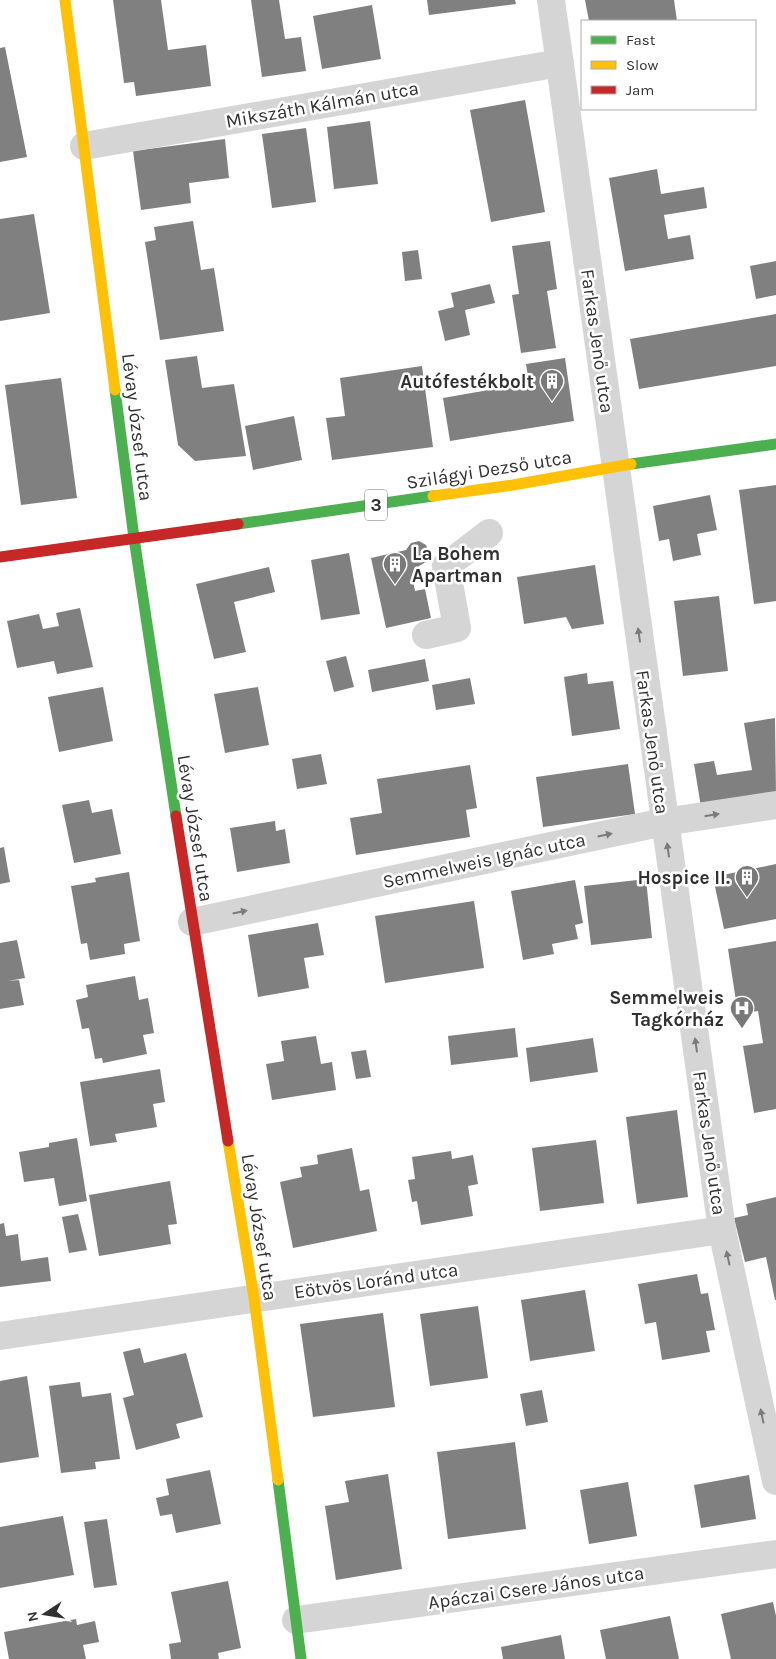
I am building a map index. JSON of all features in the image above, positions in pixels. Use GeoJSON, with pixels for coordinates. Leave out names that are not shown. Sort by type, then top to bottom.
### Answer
{"type":"FeatureCollection","features":[{"type":"Feature","properties":{"kind":"street","name":"Lévay József utca"},"geometry":{"type":"LineString","coordinates":[[65,0],[134,538],[192,922],[254,1298],[301,1659]]}},
{"type":"Feature","properties":{"kind":"street","name":"Farkas Jenő utca"},"geometry":{"type":"LineString","coordinates":[[551,0],[722,1230],[776,1481]]}},
{"type":"Feature","properties":{"kind":"street","name":"Mikszáth Kálmán utca"},"geometry":{"type":"LineString","coordinates":[[84,146],[560,63]]}},
{"type":"Feature","properties":{"kind":"street","name":"Szilágyi Dezső utca"},"geometry":{"type":"LineString","coordinates":[[0,557],[513,485],[616,466],[776,444]]}},
{"type":"Feature","properties":{"kind":"street"},"geometry":{"type":"LineString","coordinates":[[426,635],[457,628],[446,566],[448,559],[490,534]]}},
{"type":"Feature","properties":{"kind":"street","name":"Semmelweis Ignác utca"},"geometry":{"type":"LineString","coordinates":[[192,922],[664,822],[776,805]]}},
{"type":"Feature","properties":{"kind":"street","name":"Eötvös Loránd utca"},"geometry":{"type":"LineString","coordinates":[[0,1336],[722,1230]]}},
{"type":"Feature","properties":{"kind":"street","name":"Apáczai Csere János utca"},"geometry":{"type":"LineString","coordinates":[[296,1620],[776,1554]]}},
{"type":"Feature","properties":{"kind":"building"},"geometry":{"type":"Polygon","coordinates":[[[113,0],[161,0],[168,50],[206,45],[211,86],[136,96],[134,82],[124,83],[113,0]]]}},
{"type":"Feature","properties":{"kind":"building"},"geometry":{"type":"Polygon","coordinates":[[[251,0],[279,0],[285,39],[301,37],[306,71],[262,77],[251,0]]]}},
{"type":"Feature","properties":{"kind":"building"},"geometry":{"type":"Polygon","coordinates":[[[427,0],[515,0],[516,4],[429,15],[427,0]]]}},
{"type":"Feature","properties":{"kind":"building"},"geometry":{"type":"Polygon","coordinates":[[[585,0],[674,0],[677,20],[589,20],[585,0]]]}},
{"type":"Feature","properties":{"kind":"building"},"geometry":{"type":"Polygon","coordinates":[[[372,5],[381,59],[322,69],[313,16],[372,5]]]}},
{"type":"Feature","properties":{"kind":"building"},"geometry":{"type":"Polygon","coordinates":[[[5,47],[27,157],[0,162],[0,48],[5,47]]]}},
{"type":"Feature","properties":{"kind":"building"},"geometry":{"type":"Polygon","coordinates":[[[525,100],[545,212],[491,222],[470,110],[525,100]]]}},
{"type":"Feature","properties":{"kind":"building"},"geometry":{"type":"Polygon","coordinates":[[[370,121],[378,184],[334,189],[327,127],[370,121]]]}},
{"type":"Feature","properties":{"kind":"building"},"geometry":{"type":"Polygon","coordinates":[[[306,128],[316,202],[272,208],[262,134],[306,128]]]}},
{"type":"Feature","properties":{"kind":"building"},"geometry":{"type":"Polygon","coordinates":[[[225,139],[229,178],[189,183],[191,203],[141,210],[133,151],[225,139]]]}},
{"type":"Feature","properties":{"kind":"building"},"geometry":{"type":"Polygon","coordinates":[[[657,169],[661,194],[704,187],[707,208],[664,215],[668,239],[690,235],[694,259],[625,271],[609,178],[657,169]]]}},
{"type":"Feature","properties":{"kind":"building"},"geometry":{"type":"Polygon","coordinates":[[[34,214],[50,313],[0,321],[0,219],[34,214]]]}},
{"type":"Feature","properties":{"kind":"building"},"geometry":{"type":"Polygon","coordinates":[[[193,221],[201,270],[214,268],[224,331],[160,340],[145,242],[156,240],[154,227],[193,221]]]}},
{"type":"Feature","properties":{"kind":"building"},"geometry":{"type":"Polygon","coordinates":[[[550,241],[557,289],[547,291],[556,348],[521,353],[512,295],[519,294],[512,246],[550,241]]]}},
{"type":"Feature","properties":{"kind":"building"},"geometry":{"type":"Polygon","coordinates":[[[418,250],[422,279],[405,281],[402,252],[418,250]]]}},
{"type":"Feature","properties":{"kind":"building"},"geometry":{"type":"Polygon","coordinates":[[[776,261],[776,295],[756,299],[750,266],[776,261]]]}},
{"type":"Feature","properties":{"kind":"building"},"geometry":{"type":"Polygon","coordinates":[[[490,284],[495,303],[465,310],[470,335],[445,341],[438,311],[454,307],[451,293],[490,284]]]}},
{"type":"Feature","properties":{"kind":"building"},"geometry":{"type":"Polygon","coordinates":[[[776,314],[776,366],[639,389],[630,339],[776,314]]]}},
{"type":"Feature","properties":{"kind":"building"},"geometry":{"type":"Polygon","coordinates":[[[197,356],[202,388],[234,384],[246,456],[195,461],[178,445],[165,360],[197,356]]]}},
{"type":"Feature","properties":{"kind":"building"},"geometry":{"type":"Polygon","coordinates":[[[565,358],[574,421],[450,441],[443,398],[529,383],[526,364],[565,358]]]}},
{"type":"Feature","properties":{"kind":"building"},"geometry":{"type":"Polygon","coordinates":[[[422,366],[433,447],[332,460],[326,418],[345,416],[340,378],[422,366]]]}},
{"type":"Feature","properties":{"kind":"building"},"geometry":{"type":"Polygon","coordinates":[[[61,378],[77,498],[21,505],[5,385],[61,378]]]}},
{"type":"Feature","properties":{"kind":"building"},"geometry":{"type":"Polygon","coordinates":[[[294,416],[302,460],[253,470],[245,426],[294,416]]]}},
{"type":"Feature","properties":{"kind":"building"},"geometry":{"type":"Polygon","coordinates":[[[776,485],[776,601],[754,604],[739,490],[776,485]]]}},
{"type":"Feature","properties":{"kind":"building"},"geometry":{"type":"Polygon","coordinates":[[[710,495],[717,530],[697,534],[701,555],[673,561],[669,539],[659,541],[653,506],[710,495]]]}},
{"type":"Feature","properties":{"kind":"building","name":"La Bohem Apartman"},"geometry":{"type":"Polygon","coordinates":[[[419,541],[426,545],[430,555],[426,562],[419,566],[421,577],[413,580],[415,591],[425,589],[431,618],[386,628],[371,558],[406,550],[411,543],[419,541]]]}},
{"type":"Feature","properties":{"kind":"building"},"geometry":{"type":"Polygon","coordinates":[[[349,553],[360,614],[321,620],[311,560],[349,553]]]}},
{"type":"Feature","properties":{"kind":"building"},"geometry":{"type":"Polygon","coordinates":[[[595,565],[604,624],[572,629],[566,617],[524,624],[517,577],[595,565]]]}},
{"type":"Feature","properties":{"kind":"building"},"geometry":{"type":"Polygon","coordinates":[[[269,567],[275,592],[234,602],[246,652],[214,659],[196,584],[269,567]]]}},
{"type":"Feature","properties":{"kind":"building"},"geometry":{"type":"Polygon","coordinates":[[[719,596],[728,671],[683,676],[674,601],[719,596]]]}},
{"type":"Feature","properties":{"kind":"building"},"geometry":{"type":"Polygon","coordinates":[[[80,608],[93,667],[57,674],[54,661],[17,668],[7,621],[39,614],[43,629],[59,626],[56,613],[80,608]]]}},
{"type":"Feature","properties":{"kind":"building"},"geometry":{"type":"Polygon","coordinates":[[[346,656],[354,687],[334,692],[326,661],[346,656]]]}},
{"type":"Feature","properties":{"kind":"building"},"geometry":{"type":"Polygon","coordinates":[[[425,659],[429,681],[372,692],[368,670],[425,659]]]}},
{"type":"Feature","properties":{"kind":"building"},"geometry":{"type":"Polygon","coordinates":[[[587,673],[588,684],[613,681],[620,729],[572,736],[564,677],[587,673]]]}},
{"type":"Feature","properties":{"kind":"building"},"geometry":{"type":"Polygon","coordinates":[[[470,678],[475,704],[436,710],[432,685],[470,678]]]}},
{"type":"Feature","properties":{"kind":"building"},"geometry":{"type":"Polygon","coordinates":[[[103,687],[113,741],[59,752],[48,697],[103,687]]]}},
{"type":"Feature","properties":{"kind":"building"},"geometry":{"type":"Polygon","coordinates":[[[258,687],[269,745],[225,753],[214,694],[258,687]]]}},
{"type":"Feature","properties":{"kind":"building"},"geometry":{"type":"Polygon","coordinates":[[[775,718],[776,795],[701,807],[694,764],[714,761],[717,775],[752,770],[744,723],[775,718]]]}},
{"type":"Feature","properties":{"kind":"building"},"geometry":{"type":"Polygon","coordinates":[[[321,754],[327,784],[297,789],[292,759],[321,754]]]}},
{"type":"Feature","properties":{"kind":"building"},"geometry":{"type":"Polygon","coordinates":[[[628,764],[635,814],[543,827],[536,777],[628,764]]]}},
{"type":"Feature","properties":{"kind":"building"},"geometry":{"type":"Polygon","coordinates":[[[470,765],[477,808],[466,810],[470,837],[356,855],[350,818],[382,813],[377,779],[470,765]]]}},
{"type":"Feature","properties":{"kind":"building"},"geometry":{"type":"Polygon","coordinates":[[[89,800],[92,813],[112,809],[121,854],[74,863],[62,805],[89,800]]]}},
{"type":"Feature","properties":{"kind":"building"},"geometry":{"type":"Polygon","coordinates":[[[275,821],[276,831],[285,829],[290,863],[237,872],[230,828],[275,821]]]}},
{"type":"Feature","properties":{"kind":"building"},"geometry":{"type":"Polygon","coordinates":[[[4,847],[10,882],[0,884],[0,848],[4,847]]]}},
{"type":"Feature","properties":{"kind":"building","name":"Hospice II."},"geometry":{"type":"Polygon","coordinates":[[[776,864],[776,919],[724,929],[713,877],[776,864]]]}},
{"type":"Feature","properties":{"kind":"building"},"geometry":{"type":"Polygon","coordinates":[[[129,872],[140,941],[124,944],[125,954],[90,960],[87,943],[81,944],[71,886],[96,882],[95,878],[129,872]]]}},
{"type":"Feature","properties":{"kind":"building"},"geometry":{"type":"Polygon","coordinates":[[[646,879],[652,938],[591,945],[584,886],[646,879]]]}},
{"type":"Feature","properties":{"kind":"building"},"geometry":{"type":"Polygon","coordinates":[[[575,880],[583,923],[575,925],[578,939],[552,944],[554,954],[523,960],[511,891],[575,880]]]}},
{"type":"Feature","properties":{"kind":"building"},"geometry":{"type":"Polygon","coordinates":[[[474,901],[484,968],[385,983],[375,916],[474,901]]]}},
{"type":"Feature","properties":{"kind":"building"},"geometry":{"type":"Polygon","coordinates":[[[318,923],[324,955],[304,958],[309,988],[258,997],[248,935],[318,923]]]}},
{"type":"Feature","properties":{"kind":"building"},"geometry":{"type":"Polygon","coordinates":[[[17,940],[25,978],[8,981],[19,980],[24,1005],[0,1009],[0,943],[17,940]]]}},
{"type":"Feature","properties":{"kind":"building"},"geometry":{"type":"Polygon","coordinates":[[[776,941],[776,1109],[754,1113],[743,1046],[763,1043],[758,1011],[738,1014],[728,949],[776,941]]]}},
{"type":"Feature","properties":{"kind":"building"},"geometry":{"type":"Polygon","coordinates":[[[135,976],[139,1000],[148,998],[154,1033],[143,1035],[147,1054],[103,1063],[102,1058],[95,1059],[89,1028],[82,1029],[76,1000],[88,997],[86,985],[135,976]]]}},
{"type":"Feature","properties":{"kind":"building"},"geometry":{"type":"Polygon","coordinates":[[[515,1028],[518,1057],[451,1065],[448,1036],[515,1028]]]}},
{"type":"Feature","properties":{"kind":"building"},"geometry":{"type":"Polygon","coordinates":[[[316,1036],[321,1064],[332,1062],[336,1090],[272,1100],[266,1064],[284,1061],[281,1041],[316,1036]]]}},
{"type":"Feature","properties":{"kind":"building"},"geometry":{"type":"Polygon","coordinates":[[[593,1038],[598,1072],[530,1082],[526,1048],[593,1038]]]}},
{"type":"Feature","properties":{"kind":"building"},"geometry":{"type":"Polygon","coordinates":[[[366,1050],[371,1077],[356,1079],[351,1052],[366,1050]]]}},
{"type":"Feature","properties":{"kind":"building"},"geometry":{"type":"Polygon","coordinates":[[[160,1069],[165,1102],[153,1104],[157,1127],[115,1134],[117,1142],[90,1146],[80,1082],[160,1069]]]}},
{"type":"Feature","properties":{"kind":"building"},"geometry":{"type":"Polygon","coordinates":[[[677,1110],[688,1197],[637,1204],[626,1117],[677,1110]]]}},
{"type":"Feature","properties":{"kind":"building"},"geometry":{"type":"Polygon","coordinates":[[[77,1138],[87,1201],[59,1206],[54,1178],[24,1182],[19,1152],[49,1147],[49,1143],[77,1138]]]}},
{"type":"Feature","properties":{"kind":"building"},"geometry":{"type":"Polygon","coordinates":[[[596,1140],[604,1203],[540,1211],[532,1148],[596,1140]]]}},
{"type":"Feature","properties":{"kind":"building"},"geometry":{"type":"Polygon","coordinates":[[[352,1148],[360,1191],[369,1189],[377,1231],[293,1248],[280,1182],[302,1177],[300,1167],[318,1164],[317,1155],[352,1148]]]}},
{"type":"Feature","properties":{"kind":"building"},"geometry":{"type":"Polygon","coordinates":[[[451,1151],[452,1159],[473,1155],[478,1184],[468,1186],[473,1216],[421,1225],[417,1201],[412,1202],[408,1180],[415,1179],[412,1157],[451,1151]]]}},
{"type":"Feature","properties":{"kind":"building"},"geometry":{"type":"Polygon","coordinates":[[[170,1181],[177,1224],[168,1225],[171,1244],[99,1256],[89,1195],[170,1181]]]}},
{"type":"Feature","properties":{"kind":"building"},"geometry":{"type":"Polygon","coordinates":[[[776,1197],[775,1300],[766,1257],[745,1262],[734,1218],[748,1215],[746,1204],[776,1197]]]}},
{"type":"Feature","properties":{"kind":"building"},"geometry":{"type":"Polygon","coordinates":[[[78,1214],[87,1250],[69,1253],[62,1217],[78,1214]]]}},
{"type":"Feature","properties":{"kind":"building"},"geometry":{"type":"Polygon","coordinates":[[[4,1223],[6,1236],[18,1234],[21,1261],[48,1257],[51,1281],[0,1287],[0,1224],[4,1223]]]}},
{"type":"Feature","properties":{"kind":"building"},"geometry":{"type":"Polygon","coordinates":[[[697,1274],[701,1294],[708,1293],[715,1330],[706,1331],[710,1352],[662,1360],[656,1322],[645,1324],[638,1284],[697,1274]]]}},
{"type":"Feature","properties":{"kind":"building"},"geometry":{"type":"Polygon","coordinates":[[[585,1290],[595,1351],[530,1361],[521,1300],[585,1290]]]}},
{"type":"Feature","properties":{"kind":"building"},"geometry":{"type":"Polygon","coordinates":[[[478,1306],[488,1378],[430,1386],[420,1314],[478,1306]]]}},
{"type":"Feature","properties":{"kind":"building"},"geometry":{"type":"Polygon","coordinates":[[[383,1313],[395,1407],[313,1417],[300,1324],[383,1313]]]}},
{"type":"Feature","properties":{"kind":"building"},"geometry":{"type":"Polygon","coordinates":[[[140,1348],[144,1363],[186,1353],[203,1417],[176,1424],[180,1438],[136,1450],[123,1398],[134,1395],[123,1352],[140,1348]]]}},
{"type":"Feature","properties":{"kind":"building"},"geometry":{"type":"Polygon","coordinates":[[[27,1376],[39,1457],[0,1463],[0,1381],[27,1376]]]}},
{"type":"Feature","properties":{"kind":"building"},"geometry":{"type":"Polygon","coordinates":[[[80,1382],[82,1397],[111,1393],[120,1459],[95,1462],[96,1469],[61,1473],[49,1386],[80,1382]]]}},
{"type":"Feature","properties":{"kind":"building"},"geometry":{"type":"Polygon","coordinates":[[[542,1390],[548,1422],[526,1426],[520,1394],[542,1390]]]}},
{"type":"Feature","properties":{"kind":"building"},"geometry":{"type":"Polygon","coordinates":[[[515,1442],[526,1529],[448,1539],[437,1452],[515,1442]]]}},
{"type":"Feature","properties":{"kind":"building"},"geometry":{"type":"Polygon","coordinates":[[[210,1470],[221,1524],[176,1533],[172,1514],[160,1516],[156,1498],[169,1495],[166,1479],[210,1470]]]}},
{"type":"Feature","properties":{"kind":"building"},"geometry":{"type":"Polygon","coordinates":[[[388,1474],[402,1569],[336,1580],[325,1506],[349,1502],[345,1481],[388,1474]]]}},
{"type":"Feature","properties":{"kind":"building"},"geometry":{"type":"Polygon","coordinates":[[[749,1475],[756,1519],[701,1528],[694,1485],[749,1475]]]}},
{"type":"Feature","properties":{"kind":"building"},"geometry":{"type":"Polygon","coordinates":[[[628,1482],[637,1536],[589,1544],[580,1490],[628,1482]]]}},
{"type":"Feature","properties":{"kind":"building"},"geometry":{"type":"Polygon","coordinates":[[[63,1516],[74,1575],[0,1588],[0,1527],[63,1516]]]}},
{"type":"Feature","properties":{"kind":"building"},"geometry":{"type":"Polygon","coordinates":[[[107,1519],[117,1585],[94,1588],[84,1522],[107,1519]]]}},
{"type":"Feature","properties":{"kind":"building"},"geometry":{"type":"Polygon","coordinates":[[[228,1581],[241,1648],[218,1653],[219,1659],[171,1659],[169,1644],[181,1642],[171,1592],[228,1581]]]}},
{"type":"Feature","properties":{"kind":"building"},"geometry":{"type":"Polygon","coordinates":[[[773,1602],[776,1616],[776,1659],[731,1659],[721,1614],[773,1602]]]}},
{"type":"Feature","properties":{"kind":"building"},"geometry":{"type":"Polygon","coordinates":[[[670,1616],[679,1659],[606,1659],[600,1630],[670,1616]]]}},
{"type":"Feature","properties":{"kind":"building"},"geometry":{"type":"Polygon","coordinates":[[[76,1619],[77,1625],[95,1621],[99,1642],[83,1645],[86,1659],[9,1659],[4,1632],[76,1619]]]}},
{"type":"Feature","properties":{"kind":"building"},"geometry":{"type":"Polygon","coordinates":[[[561,1635],[565,1659],[503,1659],[501,1647],[561,1635]]]}},
{"type":"Feature","properties":{"kind":"traffic: fast"},"geometry":{"type":"LineString","coordinates":[[115,390],[134,538],[176,816]]}},
{"type":"Feature","properties":{"kind":"traffic: fast"},"geometry":{"type":"LineString","coordinates":[[631,464],[776,444]]}},
{"type":"Feature","properties":{"kind":"traffic: fast"},"geometry":{"type":"LineString","coordinates":[[238,524],[433,496]]}},
{"type":"Feature","properties":{"kind":"traffic: fast"},"geometry":{"type":"LineString","coordinates":[[278,1480],[301,1659]]}},
{"type":"Feature","properties":{"kind":"traffic: slow"},"geometry":{"type":"LineString","coordinates":[[65,0],[115,390]]}},
{"type":"Feature","properties":{"kind":"traffic: slow"},"geometry":{"type":"LineString","coordinates":[[433,496],[513,485],[631,464]]}},
{"type":"Feature","properties":{"kind":"traffic: slow"},"geometry":{"type":"LineString","coordinates":[[228,1141],[254,1298],[278,1480]]}},
{"type":"Feature","properties":{"kind":"traffic: jam"},"geometry":{"type":"LineString","coordinates":[[0,557],[238,524]]}},
{"type":"Feature","properties":{"kind":"traffic: jam"},"geometry":{"type":"LineString","coordinates":[[176,816],[228,1141]]}},
{"type":"Feature","properties":{"kind":"place","name":"Autófestékbolt"},"geometry":{"type":"Point","coordinates":[552,402]}},
{"type":"Feature","properties":{"kind":"place","name":"La Bohem Apartman"},"geometry":{"type":"Point","coordinates":[395,585]}},
{"type":"Feature","properties":{"kind":"place","name":"Hospice II."},"geometry":{"type":"Point","coordinates":[747,898]}},
{"type":"Feature","properties":{"kind":"place","name":"Semmelweis Tagkórház"},"geometry":{"type":"Point","coordinates":[742,1029]}}]}
